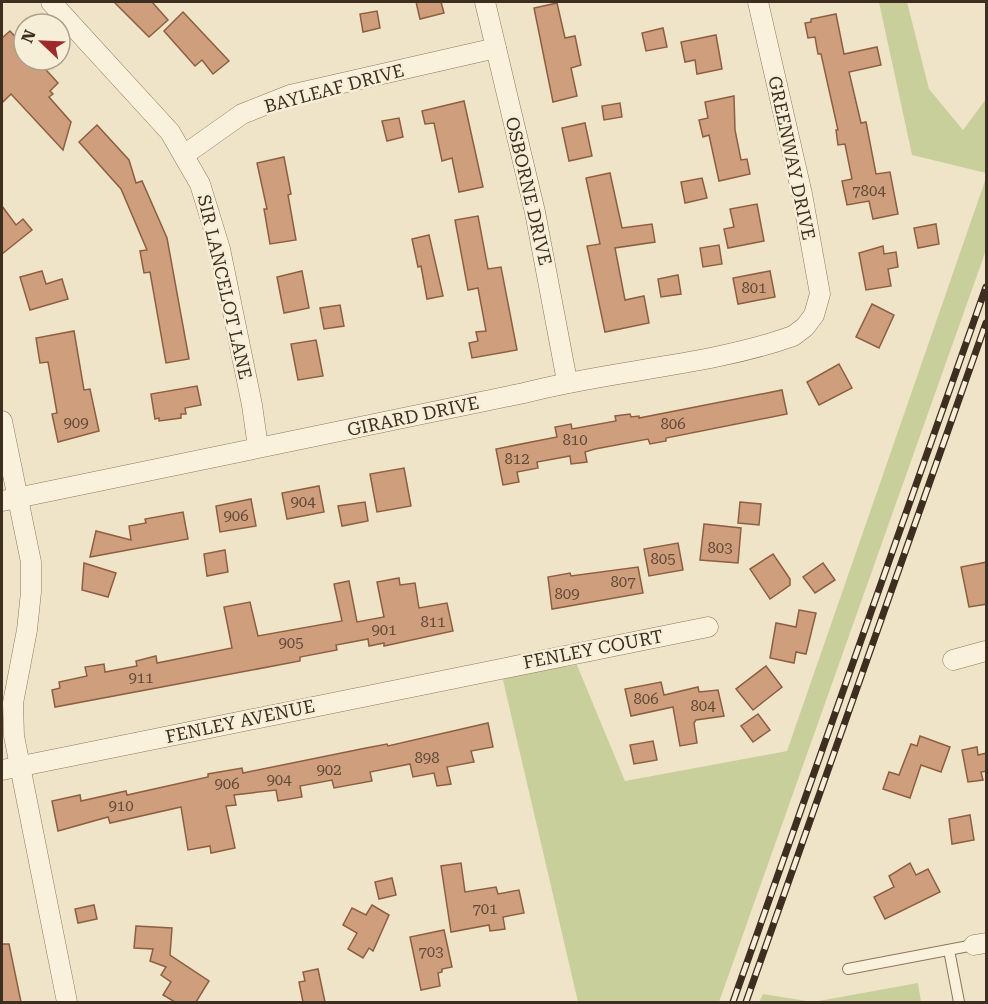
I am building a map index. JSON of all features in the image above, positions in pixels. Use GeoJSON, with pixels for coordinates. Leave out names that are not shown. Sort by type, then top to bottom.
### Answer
{"type":"FeatureCollection","features":[{"type":"Feature","properties":{"kind":"street","name":"SIR LANCELOT LANE"},"geometry":{"type":"LineString","coordinates":[[51,2],[170,132],[200,184],[212,217],[252,405],[258,447]]}},
{"type":"Feature","properties":{"kind":"street","name":"OSBORNE DRIVE"},"geometry":{"type":"LineString","coordinates":[[485,2],[535,212],[567,381]]}},
{"type":"Feature","properties":{"kind":"street","name":"GREENWAY DRIVE"},"geometry":{"type":"LineString","coordinates":[[758,2],[804,205],[820,294],[814,315]]}},
{"type":"Feature","properties":{"kind":"street","name":"BAYLEAF DRIVE"},"geometry":{"type":"LineString","coordinates":[[184,155],[242,114],[290,95],[496,48]]}},
{"type":"Feature","properties":{"kind":"street","name":"GIRARD DRIVE"},"geometry":{"type":"LineString","coordinates":[[10,500],[524,393],[567,381],[647,369],[777,342],[793,336],[805,327],[814,315]]}},
{"type":"Feature","properties":{"kind":"street"},"geometry":{"type":"LineString","coordinates":[[2,421],[10,500],[31,562],[32,592],[13,703],[14,736],[11,768],[67,1002]]}},
{"type":"Feature","properties":{"kind":"street","name":"FENLEY COURT"},"geometry":{"type":"LineString","coordinates":[[478,672],[708,627]]}},
{"type":"Feature","properties":{"kind":"street"},"geometry":{"type":"LineString","coordinates":[[953,660],[987,651]]}},
{"type":"Feature","properties":{"kind":"street","name":"FENLEY AVENUE"},"geometry":{"type":"LineString","coordinates":[[11,768],[478,672]]}},
{"type":"Feature","properties":{"kind":"lane"},"geometry":{"type":"LineString","coordinates":[[848,969],[980,944]]}},
{"type":"Feature","properties":{"kind":"lane"},"geometry":{"type":"LineString","coordinates":[[949,950],[959,1002]]}},
{"type":"Feature","properties":{"kind":"green space"},"geometry":{"type":"Polygon","coordinates":[[[879,2],[907,2],[929,89],[963,130],[986,99],[986,173],[912,155],[879,2]]]}},
{"type":"Feature","properties":{"kind":"green space"},"geometry":{"type":"Polygon","coordinates":[[[986,178],[986,250],[719,1002],[578,1002],[502,676],[577,665],[625,781],[787,751],[986,178]]]}},
{"type":"Feature","properties":{"kind":"green space"},"geometry":{"type":"Polygon","coordinates":[[[918,983],[921,1002],[813,1002],[918,983]]]}},
{"type":"Feature","properties":{"kind":"green space"},"geometry":{"type":"Polygon","coordinates":[[[763,994],[813,1002],[759,1002],[763,994]]]}},
{"type":"Feature","properties":{"kind":"building"},"geometry":{"type":"Polygon","coordinates":[[[114,2],[152,2],[168,20],[149,37],[114,2]]]}},
{"type":"Feature","properties":{"kind":"building"},"geometry":{"type":"Polygon","coordinates":[[[416,2],[441,2],[444,13],[420,19],[416,2]]]}},
{"type":"Feature","properties":{"kind":"building"},"geometry":{"type":"Polygon","coordinates":[[[557,3],[565,38],[575,36],[581,65],[571,68],[577,96],[553,102],[534,8],[557,3]]]}},
{"type":"Feature","properties":{"kind":"building"},"geometry":{"type":"Polygon","coordinates":[[[377,11],[380,28],[363,32],[360,14],[377,11]]]}},
{"type":"Feature","properties":{"kind":"building"},"geometry":{"type":"Polygon","coordinates":[[[183,12],[229,61],[213,74],[202,60],[195,66],[164,31],[183,12]]]}},
{"type":"Feature","properties":{"kind":"building"},"geometry":{"type":"Polygon","coordinates":[[[836,14],[844,54],[877,47],[881,65],[849,72],[861,123],[866,122],[876,174],[890,172],[898,214],[873,219],[869,201],[847,205],[842,181],[852,179],[845,144],[838,145],[836,130],[838,130],[821,54],[818,54],[815,37],[808,38],[805,23],[811,22],[811,19],[836,14]]]}},
{"type":"Feature","properties":{"kind":"building"},"geometry":{"type":"Polygon","coordinates":[[[663,28],[667,47],[646,51],[642,33],[663,28]]]}},
{"type":"Feature","properties":{"kind":"building"},"geometry":{"type":"Polygon","coordinates":[[[10,31],[12,33],[12,72],[48,72],[58,83],[50,91],[53,94],[49,97],[71,122],[63,150],[11,94],[2,103],[2,38],[10,31]]]}},
{"type":"Feature","properties":{"kind":"building"},"geometry":{"type":"Polygon","coordinates":[[[716,35],[722,69],[697,74],[695,60],[685,62],[681,42],[716,35]]]}},
{"type":"Feature","properties":{"kind":"building"},"geometry":{"type":"Polygon","coordinates":[[[734,96],[735,130],[741,160],[747,159],[750,174],[719,181],[709,135],[703,137],[699,120],[708,118],[705,102],[734,96]]]}},
{"type":"Feature","properties":{"kind":"building"},"geometry":{"type":"Polygon","coordinates":[[[464,101],[483,187],[459,192],[452,158],[442,161],[434,123],[425,124],[422,111],[464,101]]]}},
{"type":"Feature","properties":{"kind":"building"},"geometry":{"type":"Polygon","coordinates":[[[620,103],[622,117],[604,120],[602,106],[620,103]]]}},
{"type":"Feature","properties":{"kind":"building"},"geometry":{"type":"Polygon","coordinates":[[[399,118],[403,137],[387,141],[382,121],[399,118]]]}},
{"type":"Feature","properties":{"kind":"building"},"geometry":{"type":"Polygon","coordinates":[[[585,123],[592,156],[569,161],[562,128],[585,123]]]}},
{"type":"Feature","properties":{"kind":"building"},"geometry":{"type":"Polygon","coordinates":[[[97,125],[129,160],[136,183],[142,181],[167,238],[189,359],[166,363],[150,272],[144,273],[140,251],[147,250],[121,189],[79,142],[97,125]]]}},
{"type":"Feature","properties":{"kind":"building"},"geometry":{"type":"Polygon","coordinates":[[[284,157],[296,240],[270,244],[264,209],[267,209],[257,163],[284,157]]]}},
{"type":"Feature","properties":{"kind":"building"},"geometry":{"type":"Polygon","coordinates":[[[610,173],[622,228],[652,224],[655,242],[615,248],[625,300],[644,296],[649,323],[605,332],[587,246],[600,244],[586,178],[610,173]]]}},
{"type":"Feature","properties":{"kind":"building"},"geometry":{"type":"Polygon","coordinates":[[[702,178],[707,198],[685,203],[681,182],[702,178]]]}},
{"type":"Feature","properties":{"kind":"building"},"geometry":{"type":"Polygon","coordinates":[[[757,204],[764,241],[728,248],[724,229],[734,227],[730,209],[757,204]]]}},
{"type":"Feature","properties":{"kind":"building"},"geometry":{"type":"Polygon","coordinates":[[[2,206],[16,225],[23,219],[32,230],[2,254],[2,206]]]}},
{"type":"Feature","properties":{"kind":"building"},"geometry":{"type":"Polygon","coordinates":[[[478,216],[488,269],[501,267],[517,350],[472,358],[469,343],[478,341],[476,332],[486,331],[478,288],[468,290],[455,220],[478,216]]]}},
{"type":"Feature","properties":{"kind":"building"},"geometry":{"type":"Polygon","coordinates":[[[936,224],[939,244],[918,248],[914,228],[936,224]]]}},
{"type":"Feature","properties":{"kind":"building"},"geometry":{"type":"Polygon","coordinates":[[[429,235],[443,296],[427,299],[421,266],[418,267],[412,239],[429,235]]]}},
{"type":"Feature","properties":{"kind":"building"},"geometry":{"type":"Polygon","coordinates":[[[719,245],[722,264],[703,267],[700,248],[719,245]]]}},
{"type":"Feature","properties":{"kind":"building"},"geometry":{"type":"Polygon","coordinates":[[[883,246],[884,254],[896,252],[898,267],[888,269],[891,286],[866,290],[859,253],[883,246]]]}},
{"type":"Feature","properties":{"kind":"building"},"geometry":{"type":"Polygon","coordinates":[[[42,271],[46,284],[62,279],[68,299],[30,310],[20,277],[42,271]]]}},
{"type":"Feature","properties":{"kind":"building"},"geometry":{"type":"Polygon","coordinates":[[[302,271],[309,308],[284,313],[277,277],[302,271]]]}},
{"type":"Feature","properties":{"kind":"building"},"geometry":{"type":"Polygon","coordinates":[[[770,271],[775,297],[738,304],[733,278],[770,271]]]}},
{"type":"Feature","properties":{"kind":"building"},"geometry":{"type":"Polygon","coordinates":[[[678,275],[681,294],[661,297],[658,279],[678,275]]]}},
{"type":"Feature","properties":{"kind":"building"},"geometry":{"type":"Polygon","coordinates":[[[872,304],[894,315],[879,348],[856,337],[872,304]]]}},
{"type":"Feature","properties":{"kind":"building"},"geometry":{"type":"Polygon","coordinates":[[[340,305],[344,326],[324,329],[320,308],[340,305]]]}},
{"type":"Feature","properties":{"kind":"building"},"geometry":{"type":"Polygon","coordinates":[[[74,331],[84,390],[90,389],[99,431],[58,442],[52,414],[57,413],[48,362],[40,363],[36,338],[74,331]]]}},
{"type":"Feature","properties":{"kind":"building"},"geometry":{"type":"Polygon","coordinates":[[[316,340],[323,376],[298,380],[291,344],[316,340]]]}},
{"type":"Feature","properties":{"kind":"building"},"geometry":{"type":"Polygon","coordinates":[[[839,364],[852,388],[819,405],[807,382],[839,364]]]}},
{"type":"Feature","properties":{"kind":"building"},"geometry":{"type":"Polygon","coordinates":[[[197,386],[201,405],[185,408],[186,414],[181,414],[181,418],[159,421],[159,418],[155,419],[151,394],[197,386]]]}},
{"type":"Feature","properties":{"kind":"building"},"geometry":{"type":"Polygon","coordinates":[[[782,390],[787,414],[666,438],[666,441],[650,444],[648,439],[595,449],[585,452],[587,462],[571,464],[570,456],[537,462],[538,468],[517,472],[519,482],[503,485],[496,449],[557,437],[555,427],[571,424],[572,429],[616,421],[615,416],[630,414],[631,417],[639,416],[639,418],[782,390]]]}},
{"type":"Feature","properties":{"kind":"building"},"geometry":{"type":"Polygon","coordinates":[[[404,468],[411,506],[377,512],[370,474],[404,468]]]}},
{"type":"Feature","properties":{"kind":"building"},"geometry":{"type":"Polygon","coordinates":[[[319,486],[324,512],[287,519],[282,493],[319,486]]]}},
{"type":"Feature","properties":{"kind":"building"},"geometry":{"type":"Polygon","coordinates":[[[251,499],[256,526],[220,532],[216,506],[251,499]]]}},
{"type":"Feature","properties":{"kind":"building"},"geometry":{"type":"Polygon","coordinates":[[[365,502],[368,521],[342,526],[338,506],[365,502]]]}},
{"type":"Feature","properties":{"kind":"building"},"geometry":{"type":"Polygon","coordinates":[[[740,502],[761,504],[759,525],[738,523],[740,502]]]}},
{"type":"Feature","properties":{"kind":"building"},"geometry":{"type":"Polygon","coordinates":[[[183,512],[188,539],[90,557],[96,531],[131,540],[129,526],[146,523],[145,519],[183,512]]]}},
{"type":"Feature","properties":{"kind":"building"},"geometry":{"type":"Polygon","coordinates":[[[704,524],[741,528],[738,563],[700,560],[704,524]]]}},
{"type":"Feature","properties":{"kind":"building"},"geometry":{"type":"Polygon","coordinates":[[[678,543],[683,570],[649,576],[644,549],[678,543]]]}},
{"type":"Feature","properties":{"kind":"building"},"geometry":{"type":"Polygon","coordinates":[[[225,550],[228,572],[207,576],[204,554],[225,550]]]}},
{"type":"Feature","properties":{"kind":"building"},"geometry":{"type":"Polygon","coordinates":[[[773,554],[790,579],[790,585],[770,599],[750,569],[773,554]]]}},
{"type":"Feature","properties":{"kind":"building"},"geometry":{"type":"Polygon","coordinates":[[[987,562],[987,604],[969,607],[961,567],[987,562]]]}},
{"type":"Feature","properties":{"kind":"building"},"geometry":{"type":"Polygon","coordinates":[[[84,563],[116,573],[108,597],[82,590],[84,563]]]}},
{"type":"Feature","properties":{"kind":"building"},"geometry":{"type":"Polygon","coordinates":[[[823,563],[835,580],[815,593],[803,577],[823,563]]]}},
{"type":"Feature","properties":{"kind":"building"},"geometry":{"type":"Polygon","coordinates":[[[638,567],[643,593],[552,609],[548,577],[638,567]]]}},
{"type":"Feature","properties":{"kind":"building"},"geometry":{"type":"Polygon","coordinates":[[[399,578],[400,585],[415,583],[419,608],[447,603],[453,631],[384,646],[384,643],[369,646],[368,639],[336,645],[337,650],[300,657],[300,661],[55,707],[52,690],[60,688],[59,682],[87,676],[85,667],[104,664],[105,672],[137,666],[136,661],[156,656],[157,663],[232,648],[224,607],[250,602],[258,636],[342,621],[334,584],[349,581],[357,622],[384,617],[377,582],[399,578]]]}},
{"type":"Feature","properties":{"kind":"building"},"geometry":{"type":"Polygon","coordinates":[[[799,610],[816,613],[806,654],[796,652],[794,663],[770,658],[776,623],[796,627],[799,610]]]}},
{"type":"Feature","properties":{"kind":"building"},"geometry":{"type":"Polygon","coordinates":[[[766,666],[782,687],[753,710],[736,689],[766,666]]]}},
{"type":"Feature","properties":{"kind":"building"},"geometry":{"type":"Polygon","coordinates":[[[661,682],[664,695],[698,687],[699,692],[718,690],[724,716],[696,720],[694,723],[697,743],[680,746],[673,707],[631,716],[625,689],[661,682]]]}},
{"type":"Feature","properties":{"kind":"building"},"geometry":{"type":"Polygon","coordinates":[[[758,714],[770,730],[753,742],[741,726],[758,714]]]}},
{"type":"Feature","properties":{"kind":"building"},"geometry":{"type":"Polygon","coordinates":[[[488,723],[493,747],[471,751],[474,762],[447,767],[451,784],[437,786],[434,773],[413,777],[410,764],[370,772],[372,781],[334,788],[332,780],[300,786],[302,797],[278,801],[276,790],[234,795],[236,805],[226,806],[235,848],[211,853],[210,846],[188,850],[181,807],[110,823],[108,817],[58,831],[52,801],[80,795],[81,801],[126,791],[127,795],[208,777],[208,774],[242,768],[243,773],[387,744],[388,746],[488,723]]]}},
{"type":"Feature","properties":{"kind":"building"},"geometry":{"type":"Polygon","coordinates":[[[920,736],[950,747],[941,772],[921,765],[910,798],[883,789],[889,772],[899,775],[911,744],[917,746],[920,736]]]}},
{"type":"Feature","properties":{"kind":"building"},"geometry":{"type":"Polygon","coordinates":[[[653,741],[657,760],[634,764],[630,745],[653,741]]]}},
{"type":"Feature","properties":{"kind":"building"},"geometry":{"type":"Polygon","coordinates":[[[977,747],[978,755],[987,753],[987,771],[981,772],[983,780],[968,782],[962,750],[977,747]]]}},
{"type":"Feature","properties":{"kind":"building"},"geometry":{"type":"Polygon","coordinates":[[[970,815],[974,840],[952,844],[949,819],[970,815]]]}},
{"type":"Feature","properties":{"kind":"building"},"geometry":{"type":"Polygon","coordinates":[[[461,863],[465,892],[496,887],[498,894],[519,890],[524,913],[503,917],[505,929],[490,931],[489,925],[451,932],[441,866],[461,863]]]}},
{"type":"Feature","properties":{"kind":"building"},"geometry":{"type":"Polygon","coordinates":[[[910,863],[916,875],[928,869],[940,892],[885,919],[874,897],[894,887],[889,876],[910,863]]]}},
{"type":"Feature","properties":{"kind":"building"},"geometry":{"type":"Polygon","coordinates":[[[392,878],[396,895],[379,899],[375,882],[392,878]]]}},
{"type":"Feature","properties":{"kind":"building"},"geometry":{"type":"Polygon","coordinates":[[[94,905],[97,919],[78,923],[75,909],[94,905]]]}},
{"type":"Feature","properties":{"kind":"building"},"geometry":{"type":"Polygon","coordinates":[[[372,905],[389,915],[373,951],[369,948],[363,958],[348,949],[357,933],[343,925],[352,908],[366,915],[372,905]]]}},
{"type":"Feature","properties":{"kind":"building"},"geometry":{"type":"Polygon","coordinates":[[[136,926],[172,928],[170,955],[209,981],[196,1002],[175,1002],[163,995],[171,982],[161,975],[166,967],[150,961],[153,949],[134,948],[136,926]]]}},
{"type":"Feature","properties":{"kind":"building"},"geometry":{"type":"Polygon","coordinates":[[[444,930],[452,967],[442,969],[442,972],[438,973],[440,986],[421,990],[410,937],[444,930]]]}},
{"type":"Feature","properties":{"kind":"building"},"geometry":{"type":"Polygon","coordinates":[[[2,944],[9,944],[21,1002],[2,1002],[2,944]]]}},
{"type":"Feature","properties":{"kind":"building"},"geometry":{"type":"Polygon","coordinates":[[[318,969],[325,1002],[303,1002],[299,982],[305,981],[303,972],[318,969]]]}},
{"type":"Feature","properties":{"kind":"railway"},"geometry":{"type":"LineString","coordinates":[[733,1002],[986,287]]}},
{"type":"Feature","properties":{"kind":"railway"},"geometry":{"type":"LineString","coordinates":[[746,1002],[986,323]]}}]}
